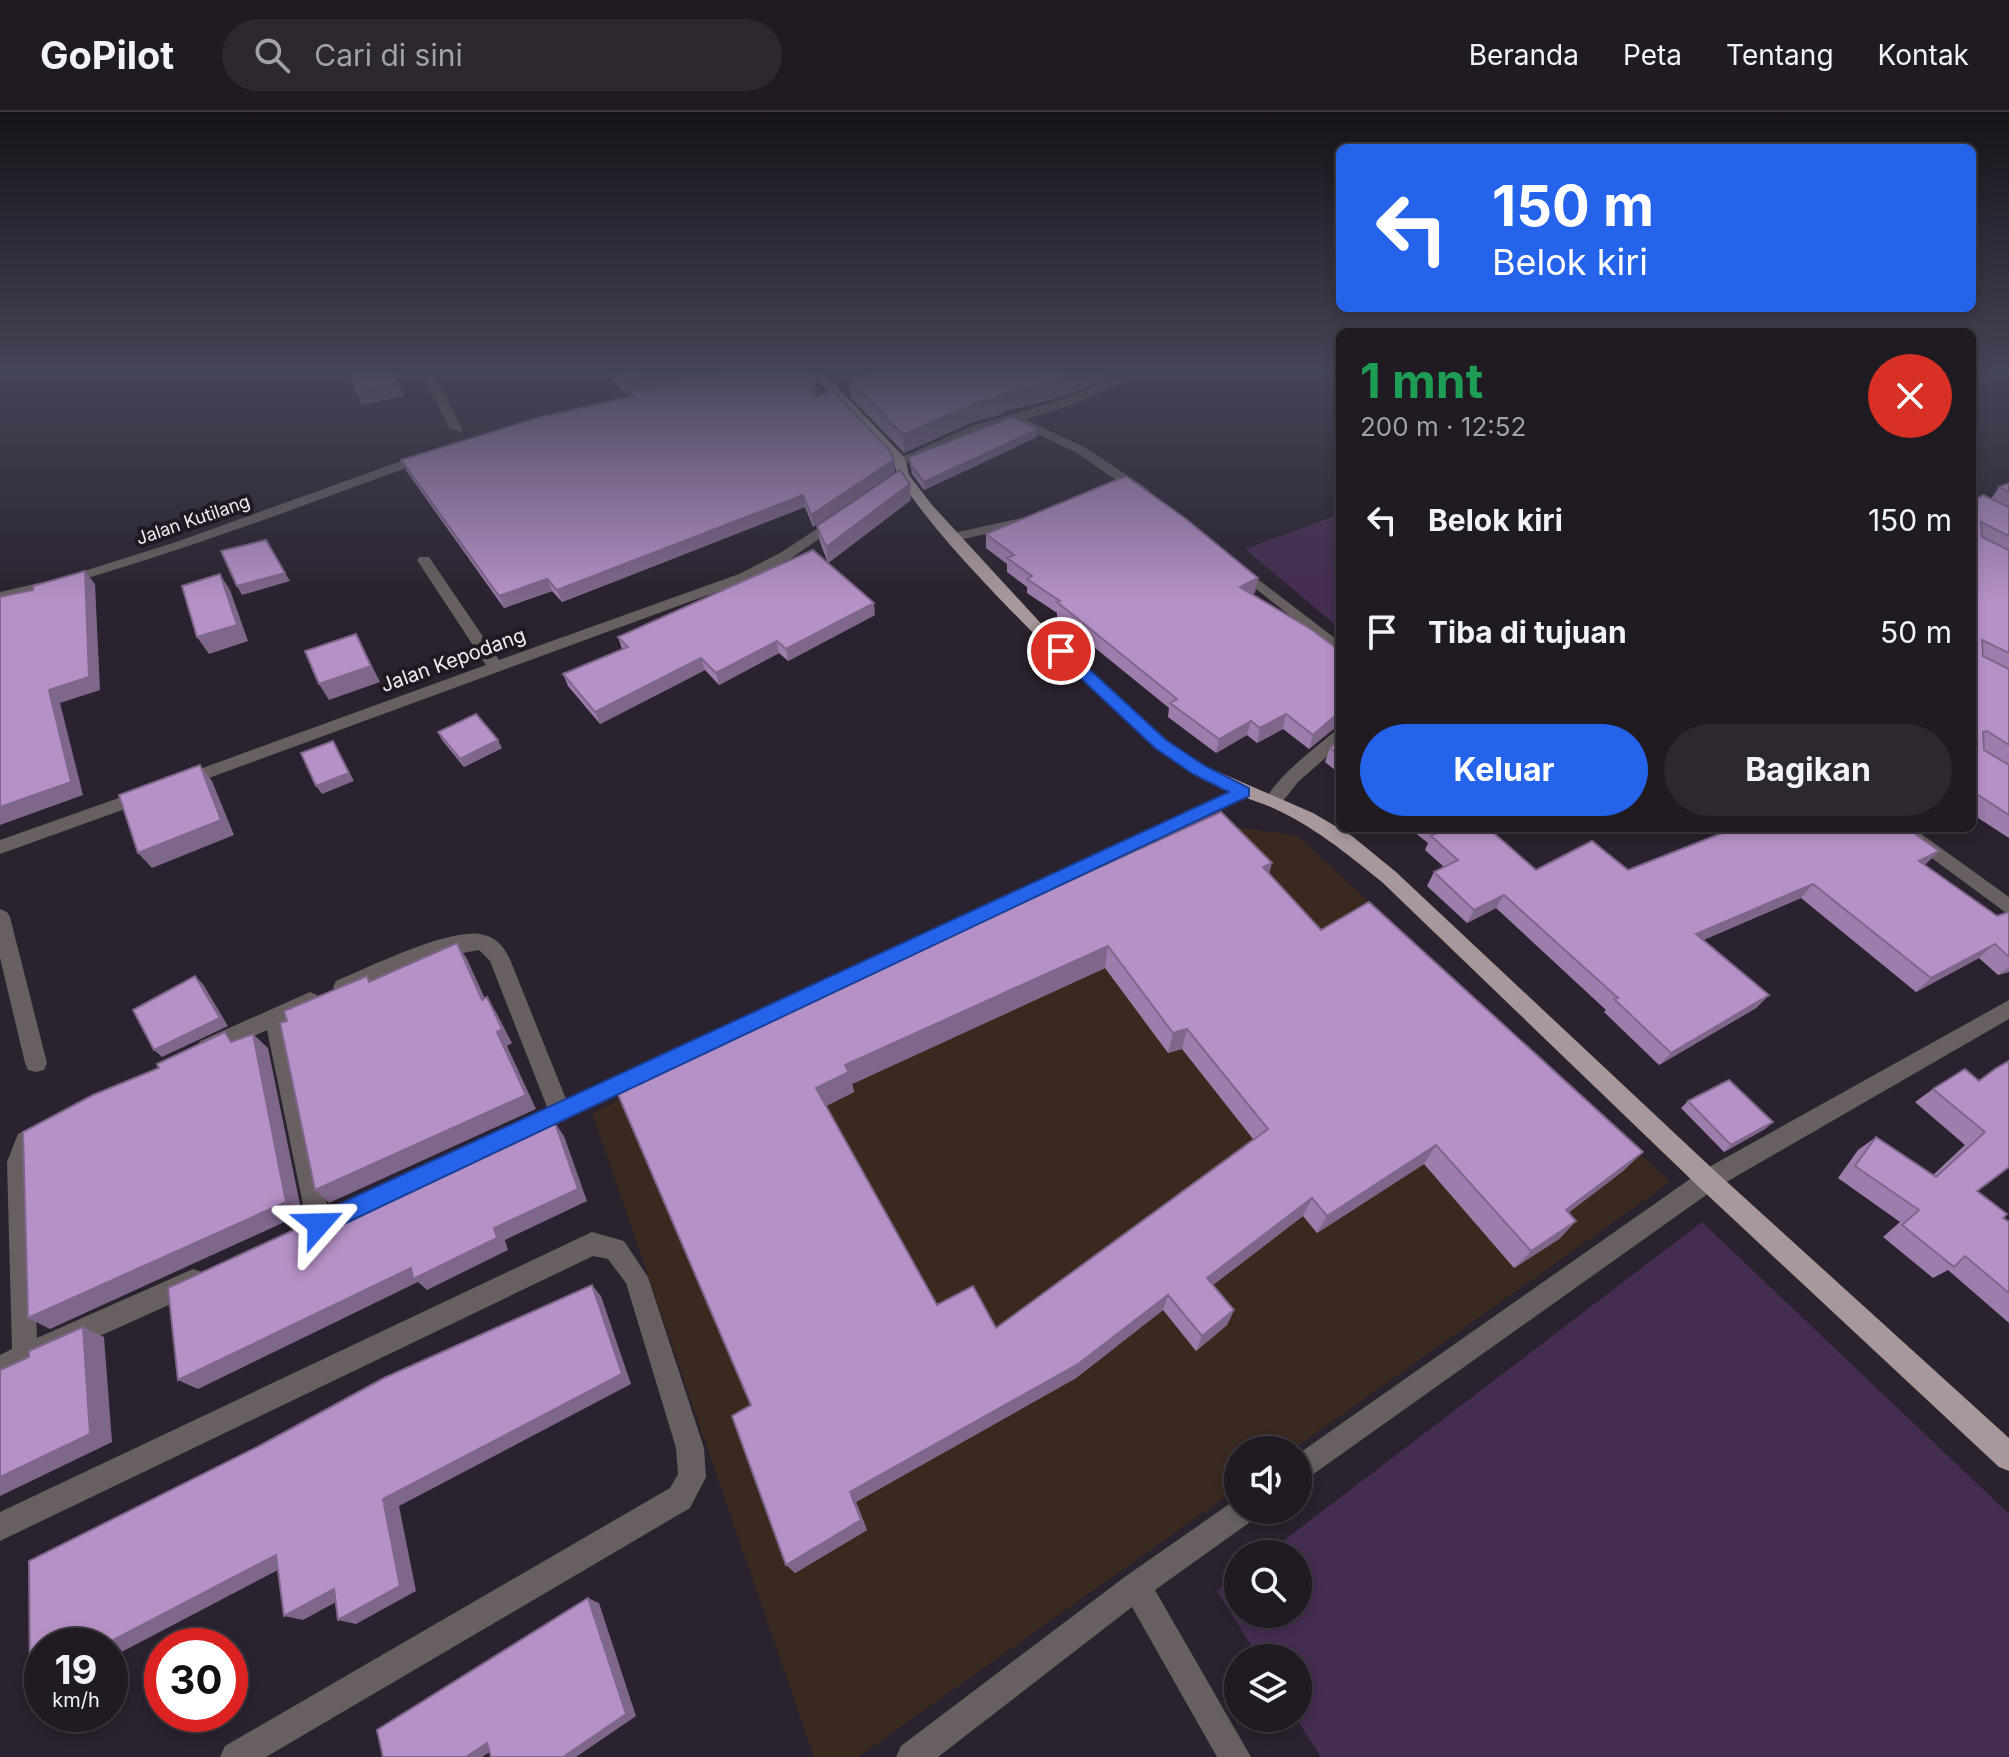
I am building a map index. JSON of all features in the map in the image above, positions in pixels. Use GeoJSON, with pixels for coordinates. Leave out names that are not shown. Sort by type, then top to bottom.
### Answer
{"type":"FeatureCollection","features":[{"type":"Feature","properties":{"kind":"main road"},"geometry":{"type":"LineString","coordinates":[[876,447],[1041,633],[1161,744],[1199,770],[1244,792],[1273,801],[1345,841],[1389,877],[1708,1180],[2009,1457]]}},
{"type":"Feature","properties":{"kind":"street"},"geometry":{"type":"LineString","coordinates":[[897,473],[945,447]]}},
{"type":"Feature","properties":{"kind":"street"},"geometry":{"type":"LineString","coordinates":[[1071,447],[1157,503]]}},
{"type":"Feature","properties":{"kind":"street","name":"Jalan Kutilang"},"geometry":{"type":"LineString","coordinates":[[0,597],[70,580],[181,545],[445,449]]}},
{"type":"Feature","properties":{"kind":"street","name":"Jalan Kepodang"},"geometry":{"type":"LineString","coordinates":[[0,847],[744,577],[785,556],[850,511]]}},
{"type":"Feature","properties":{"kind":"street"},"geometry":{"type":"LineString","coordinates":[[954,537],[1036,518]]}},
{"type":"Feature","properties":{"kind":"street"},"geometry":{"type":"LineString","coordinates":[[1224,556],[1336,647]]}},
{"type":"Feature","properties":{"kind":"street"},"geometry":{"type":"LineString","coordinates":[[424,560],[496,668]]}},
{"type":"Feature","properties":{"kind":"street"},"geometry":{"type":"LineString","coordinates":[[1273,801],[1292,778],[1336,740]]}},
{"type":"Feature","properties":{"kind":"street"},"geometry":{"type":"LineString","coordinates":[[489,1145],[1244,792]]}},
{"type":"Feature","properties":{"kind":"street"},"geometry":{"type":"LineString","coordinates":[[1906,832],[2009,907]]}},
{"type":"Feature","properties":{"kind":"street"},"geometry":{"type":"LineString","coordinates":[[0,917],[36,1063]]}},
{"type":"Feature","properties":{"kind":"street"},"geometry":{"type":"LineString","coordinates":[[191,1056],[275,1016],[448,947],[480,942],[492,947],[499,957],[560,1112]]}},
{"type":"Feature","properties":{"kind":"street"},"geometry":{"type":"LineString","coordinates":[[1312,1461],[1708,1180],[2009,1009]]}},
{"type":"Feature","properties":{"kind":"street"},"geometry":{"type":"LineString","coordinates":[[275,1016],[312,1227],[347,1211]]}},
{"type":"Feature","properties":{"kind":"street"},"geometry":{"type":"LineString","coordinates":[[25,1357],[19,1162],[26,1141],[66,1117]]}},
{"type":"Feature","properties":{"kind":"street"},"geometry":{"type":"LineString","coordinates":[[0,1527],[592,1244],[615,1249],[636,1277],[690,1448],[692,1477],[680,1498],[236,1757]]}},
{"type":"Feature","properties":{"kind":"street"},"geometry":{"type":"LineString","coordinates":[[0,1368],[221,1268]]}},
{"type":"Feature","properties":{"kind":"street"},"geometry":{"type":"LineString","coordinates":[[912,1757],[1136,1586],[1224,1523]]}},
{"type":"Feature","properties":{"kind":"street"},"geometry":{"type":"LineString","coordinates":[[1136,1586],[1235,1757]]}},
{"type":"Feature","properties":{"kind":"shaded area"},"geometry":{"type":"Polygon","coordinates":[[[1336,515],[1336,626],[1245,549],[1336,515]]]}},
{"type":"Feature","properties":{"kind":"shaded area"},"geometry":{"type":"Polygon","coordinates":[[[1203,822],[1298,836],[1670,1182],[1312,1436],[1224,1436],[1224,1498],[858,1757],[814,1757],[592,1113],[1203,822]]]}},
{"type":"Feature","properties":{"kind":"shaded area"},"geometry":{"type":"Polygon","coordinates":[[[1702,1222],[2009,1514],[2009,1757],[1321,1757],[1305,1732],[1312,1732],[1312,1644],[1250,1644],[1240,1628],[1312,1628],[1312,1540],[1284,1540],[1305,1524],[1312,1524],[1312,1519],[1702,1222]]]}},
{"type":"Feature","properties":{"kind":"shaded area"},"geometry":{"type":"Polygon","coordinates":[[[1224,1586],[1224,1602],[1217,1591],[1224,1586]]]}},
{"type":"Feature","properties":{"kind":"building"},"geometry":{"type":"Polygon","coordinates":[[[444,447],[886,447],[894,460],[811,515],[803,495],[557,590],[547,579],[499,596],[401,460],[444,447]]]}},
{"type":"Feature","properties":{"kind":"building"},"geometry":{"type":"Polygon","coordinates":[[[935,447],[1000,447],[924,482],[911,466],[909,457],[935,447]]]}},
{"type":"Feature","properties":{"kind":"building"},"geometry":{"type":"Polygon","coordinates":[[[900,470],[910,484],[826,547],[817,526],[900,470]]]}},
{"type":"Feature","properties":{"kind":"building"},"geometry":{"type":"Polygon","coordinates":[[[1126,476],[1186,519],[1258,578],[1240,587],[1336,648],[1336,715],[1313,735],[1286,714],[1260,728],[1251,721],[1219,739],[1170,703],[1177,699],[1057,602],[1060,601],[1027,579],[1032,576],[1007,558],[1014,555],[986,534],[1126,476]]]}},
{"type":"Feature","properties":{"kind":"building"},"geometry":{"type":"Polygon","coordinates":[[[2009,483],[2009,492],[1999,487],[2009,483]]]}},
{"type":"Feature","properties":{"kind":"building"},"geometry":{"type":"Polygon","coordinates":[[[1983,495],[2009,507],[2009,536],[1981,522],[1982,537],[2009,550],[2009,653],[1982,640],[1983,656],[2009,669],[2009,745],[1987,731],[1983,732],[1984,750],[2009,765],[2009,815],[1976,794],[1976,499],[1983,495]]]}},
{"type":"Feature","properties":{"kind":"building"},"geometry":{"type":"Polygon","coordinates":[[[266,540],[285,573],[237,586],[221,551],[266,540]]]}},
{"type":"Feature","properties":{"kind":"building"},"geometry":{"type":"Polygon","coordinates":[[[813,550],[874,603],[786,649],[777,641],[716,673],[701,658],[595,712],[563,674],[628,647],[618,637],[813,550]]]}},
{"type":"Feature","properties":{"kind":"building"},"geometry":{"type":"Polygon","coordinates":[[[85,571],[89,677],[49,690],[71,782],[0,807],[0,597],[33,590],[33,586],[85,571]]]}},
{"type":"Feature","properties":{"kind":"building"},"geometry":{"type":"Polygon","coordinates":[[[220,574],[237,625],[197,637],[182,586],[220,574]]]}},
{"type":"Feature","properties":{"kind":"building"},"geometry":{"type":"Polygon","coordinates":[[[356,634],[371,666],[319,684],[305,651],[356,634]]]}},
{"type":"Feature","properties":{"kind":"building"},"geometry":{"type":"Polygon","coordinates":[[[476,714],[498,740],[460,759],[438,732],[476,714]]]}},
{"type":"Feature","properties":{"kind":"building"},"geometry":{"type":"Polygon","coordinates":[[[333,741],[349,773],[316,786],[301,753],[333,741]]]}},
{"type":"Feature","properties":{"kind":"building"},"geometry":{"type":"Polygon","coordinates":[[[200,765],[221,820],[138,853],[119,795],[200,765]]]}},
{"type":"Feature","properties":{"kind":"building"},"geometry":{"type":"Polygon","coordinates":[[[1221,812],[1272,863],[1263,867],[1321,930],[1369,902],[1643,1152],[1566,1210],[1576,1221],[1531,1251],[1436,1145],[1327,1216],[1312,1198],[1207,1278],[1234,1310],[1202,1336],[1168,1295],[1078,1364],[850,1492],[861,1520],[786,1565],[732,1416],[751,1405],[617,1092],[867,976],[862,968],[1029,899],[1221,812]],[[1108,946],[845,1065],[849,1072],[816,1088],[937,1305],[973,1286],[996,1328],[1268,1129],[1187,1029],[1173,1033],[1108,946]]]}},
{"type":"Feature","properties":{"kind":"building"},"geometry":{"type":"Polygon","coordinates":[[[1439,832],[1493,832],[1536,870],[1592,841],[1628,870],[1725,832],[1913,832],[1939,851],[1919,861],[1997,916],[2009,912],[2009,957],[1995,944],[1931,978],[1813,884],[1696,934],[1769,995],[1671,1053],[1614,999],[1618,998],[1504,895],[1474,910],[1434,872],[1458,860],[1431,836],[1439,832]]]}},
{"type":"Feature","properties":{"kind":"building"},"geometry":{"type":"Polygon","coordinates":[[[457,943],[482,1000],[487,997],[502,1029],[497,1032],[526,1095],[315,1190],[280,1023],[287,1021],[284,1011],[367,976],[369,982],[457,943]]]}},
{"type":"Feature","properties":{"kind":"building"},"geometry":{"type":"Polygon","coordinates":[[[195,976],[220,1018],[154,1050],[133,1010],[195,976]]]}},
{"type":"Feature","properties":{"kind":"building"},"geometry":{"type":"Polygon","coordinates":[[[225,1032],[231,1042],[253,1034],[286,1202],[28,1318],[23,1132],[93,1095],[159,1068],[157,1064],[225,1032]]]}},
{"type":"Feature","properties":{"kind":"building"},"geometry":{"type":"Polygon","coordinates":[[[2009,1061],[2009,1167],[1977,1191],[2007,1214],[2003,1218],[2009,1222],[2009,1293],[1965,1256],[1954,1267],[1902,1225],[1919,1210],[1855,1166],[1876,1137],[1936,1177],[1985,1132],[1933,1089],[1965,1069],[1979,1081],[2009,1061]]]}},
{"type":"Feature","properties":{"kind":"building"},"geometry":{"type":"Polygon","coordinates":[[[1729,1080],[1773,1122],[1731,1145],[1688,1101],[1729,1080]]]}},
{"type":"Feature","properties":{"kind":"building"},"geometry":{"type":"Polygon","coordinates":[[[537,1118],[542,1129],[555,1123],[578,1189],[494,1228],[497,1238],[413,1279],[411,1268],[178,1380],[168,1288],[537,1118]]]}},
{"type":"Feature","properties":{"kind":"building"},"geometry":{"type":"Polygon","coordinates":[[[592,1285],[622,1374],[383,1499],[400,1586],[338,1620],[334,1589],[284,1616],[276,1555],[128,1632],[128,1628],[30,1628],[29,1561],[261,1445],[384,1378],[592,1285]]]}},
{"type":"Feature","properties":{"kind":"building"},"geometry":{"type":"Polygon","coordinates":[[[83,1327],[90,1434],[0,1477],[0,1370],[29,1357],[29,1351],[83,1327]]]}},
{"type":"Feature","properties":{"kind":"building"},"geometry":{"type":"Polygon","coordinates":[[[588,1598],[626,1714],[563,1757],[491,1757],[487,1743],[466,1757],[383,1757],[377,1730],[588,1598]]]}},
{"type":"Feature","properties":{"kind":"route"},"geometry":{"type":"LineString","coordinates":[[319,1224],[1244,792],[1199,770],[1161,744],[1061,651]]}}]}
